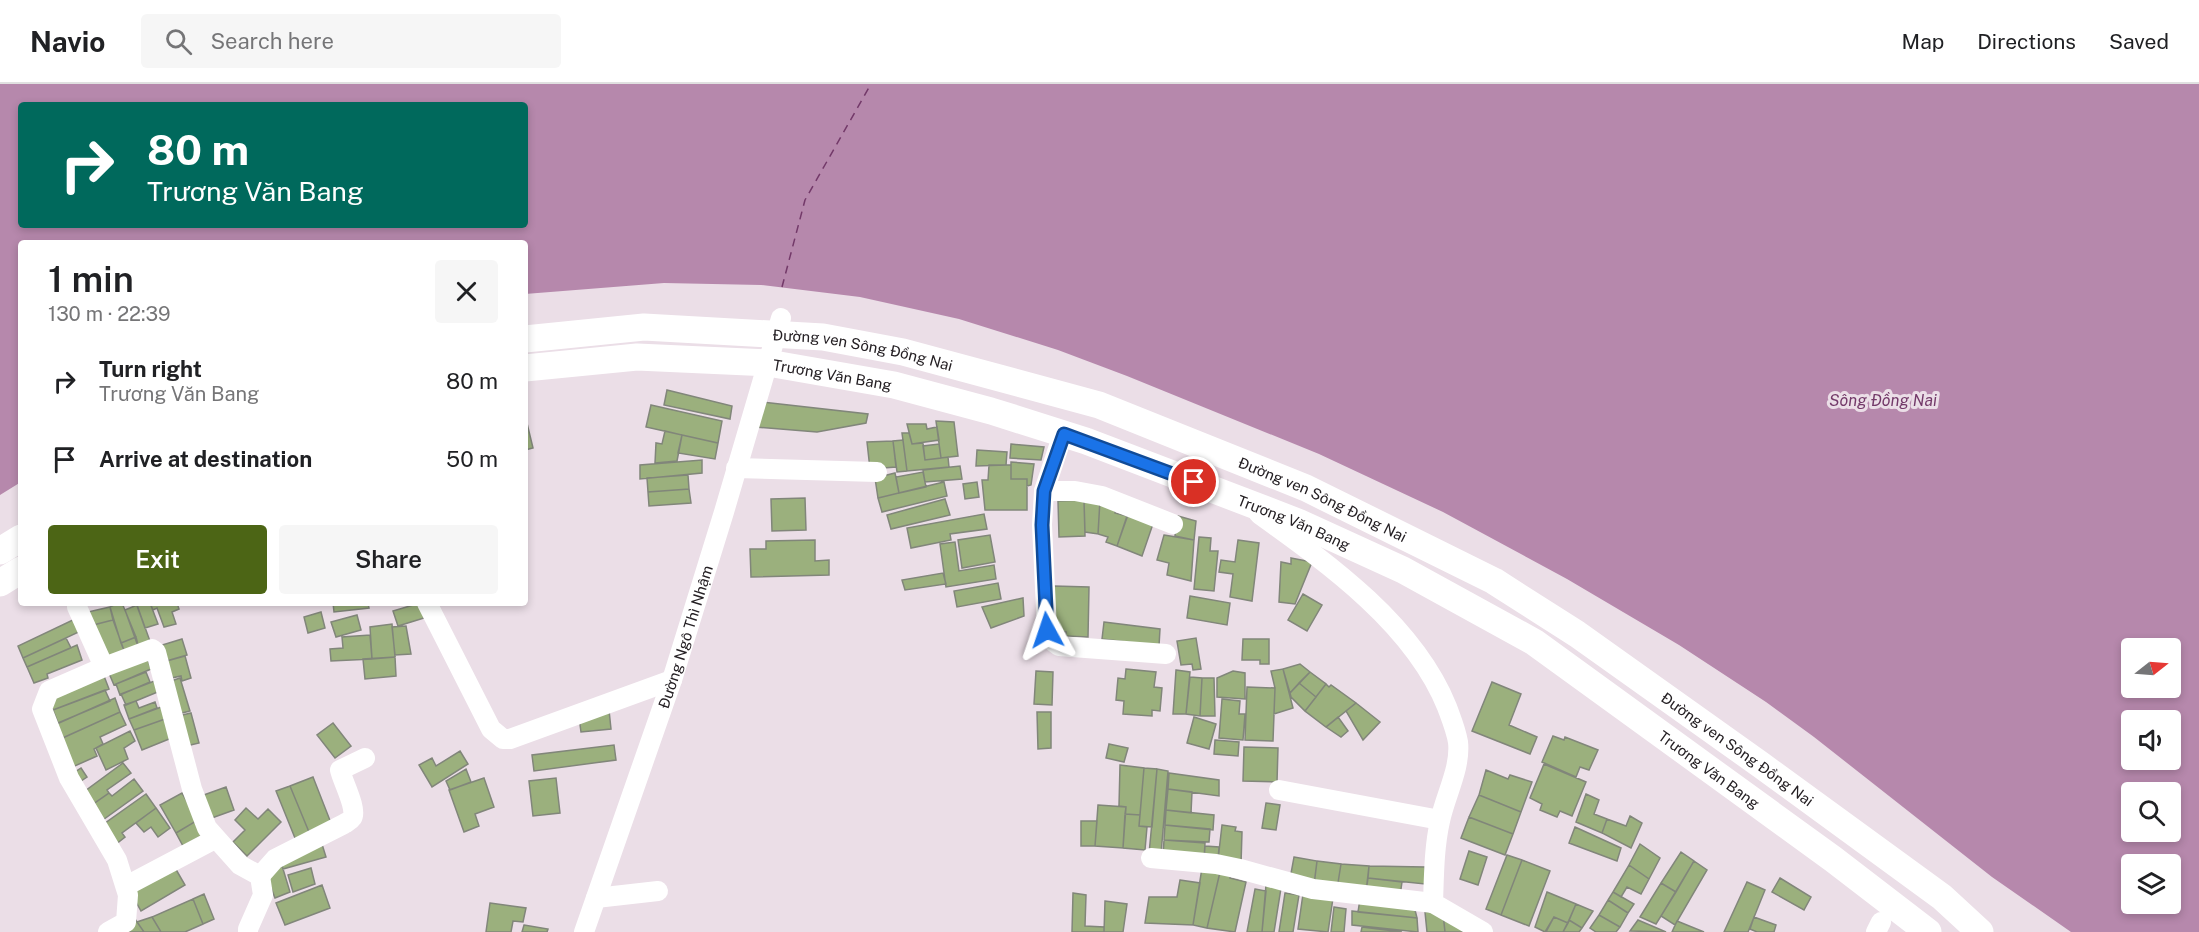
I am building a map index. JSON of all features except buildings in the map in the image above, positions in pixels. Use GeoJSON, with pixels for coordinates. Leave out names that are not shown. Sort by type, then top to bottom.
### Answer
{"type":"FeatureCollection","features":[{"type":"Feature","properties":{"kind":"main road","name":"Đường ven Sông Đồng Nai"},"geometry":{"type":"LineString","coordinates":[[528,339],[644,327],[775,338],[823,337],[903,352],[1099,405],[1306,488],[1494,581],[1577,634],[1942,897],[1980,932]]}},
{"type":"Feature","properties":{"kind":"main road","name":"Trương Văn Bang"},"geometry":{"type":"LineString","coordinates":[[528,368],[637,357],[775,338],[894,385],[992,411],[1064,434],[1298,522],[1403,570],[1534,642],[1833,859],[1928,932]]}},
{"type":"Feature","properties":{"kind":"main road"},"geometry":{"type":"LineString","coordinates":[[0,551],[18,540]]}},
{"type":"Feature","properties":{"kind":"main road"},"geometry":{"type":"LineString","coordinates":[[0,583],[18,572]]}},
{"type":"Feature","properties":{"kind":"street","name":"Đường Ngô Thì Nhậm"},"geometry":{"type":"LineString","coordinates":[[584,932],[672,680],[775,338]]}},
{"type":"Feature","properties":{"kind":"street"},"geometry":{"type":"LineString","coordinates":[[1064,434],[1044,491],[1042,525],[1044,599],[1047,630],[1051,640],[1059,646],[1166,654]]}},
{"type":"Feature","properties":{"kind":"street"},"geometry":{"type":"LineString","coordinates":[[736,468],[878,472]]}},
{"type":"Feature","properties":{"kind":"street"},"geometry":{"type":"LineString","coordinates":[[1044,491],[1075,491],[1102,496],[1173,524]]}},
{"type":"Feature","properties":{"kind":"street"},"geometry":{"type":"LineString","coordinates":[[1238,499],[1324,561],[1400,631],[1420,655],[1438,684],[1453,721],[1458,742],[1457,760],[1440,820],[1435,852],[1433,903]]}},
{"type":"Feature","properties":{"kind":"street"},"geometry":{"type":"LineString","coordinates":[[77,606],[104,667]]}},
{"type":"Feature","properties":{"kind":"street"},"geometry":{"type":"LineString","coordinates":[[429,606],[491,729],[503,739],[510,739],[672,680]]}},
{"type":"Feature","properties":{"kind":"street"},"geometry":{"type":"LineString","coordinates":[[108,932],[126,922],[128,895],[126,886],[117,860],[69,778],[42,709],[50,691],[152,649],[156,652],[192,789],[207,828],[240,866],[260,876]]}},
{"type":"Feature","properties":{"kind":"street"},"geometry":{"type":"LineString","coordinates":[[249,932],[248,929],[263,896],[260,876],[275,859],[352,818],[354,814],[350,797],[340,770],[365,758]]}},
{"type":"Feature","properties":{"kind":"street"},"geometry":{"type":"LineString","coordinates":[[1279,790],[1440,820]]}},
{"type":"Feature","properties":{"kind":"street"},"geometry":{"type":"LineString","coordinates":[[126,886],[215,839]]}},
{"type":"Feature","properties":{"kind":"street"},"geometry":{"type":"LineString","coordinates":[[1151,858],[1216,864],[1313,889],[1433,903],[1483,932]]}},
{"type":"Feature","properties":{"kind":"street"},"geometry":{"type":"LineString","coordinates":[[596,898],[658,891]]}},
{"type":"Feature","properties":{"kind":"water","name":"Sông Đồng Nai"},"geometry":{"type":"Polygon","coordinates":[[[0,84],[2199,84],[2199,932],[2071,932],[1992,877],[1766,702],[1679,645],[1567,579],[1443,512],[1319,454],[1058,350],[959,319],[860,297],[761,285],[664,283],[528,294],[528,240],[18,240],[18,484],[0,495],[0,84]]]}},
{"type":"Feature","properties":{"kind":"ferry route"},"geometry":{"type":"LineString","coordinates":[[782,287],[805,200],[871,84]]}},
{"type":"Feature","properties":{"kind":"route"},"geometry":{"type":"LineString","coordinates":[[1047,630],[1042,525],[1044,491],[1064,434],[1194,482]]}}]}
